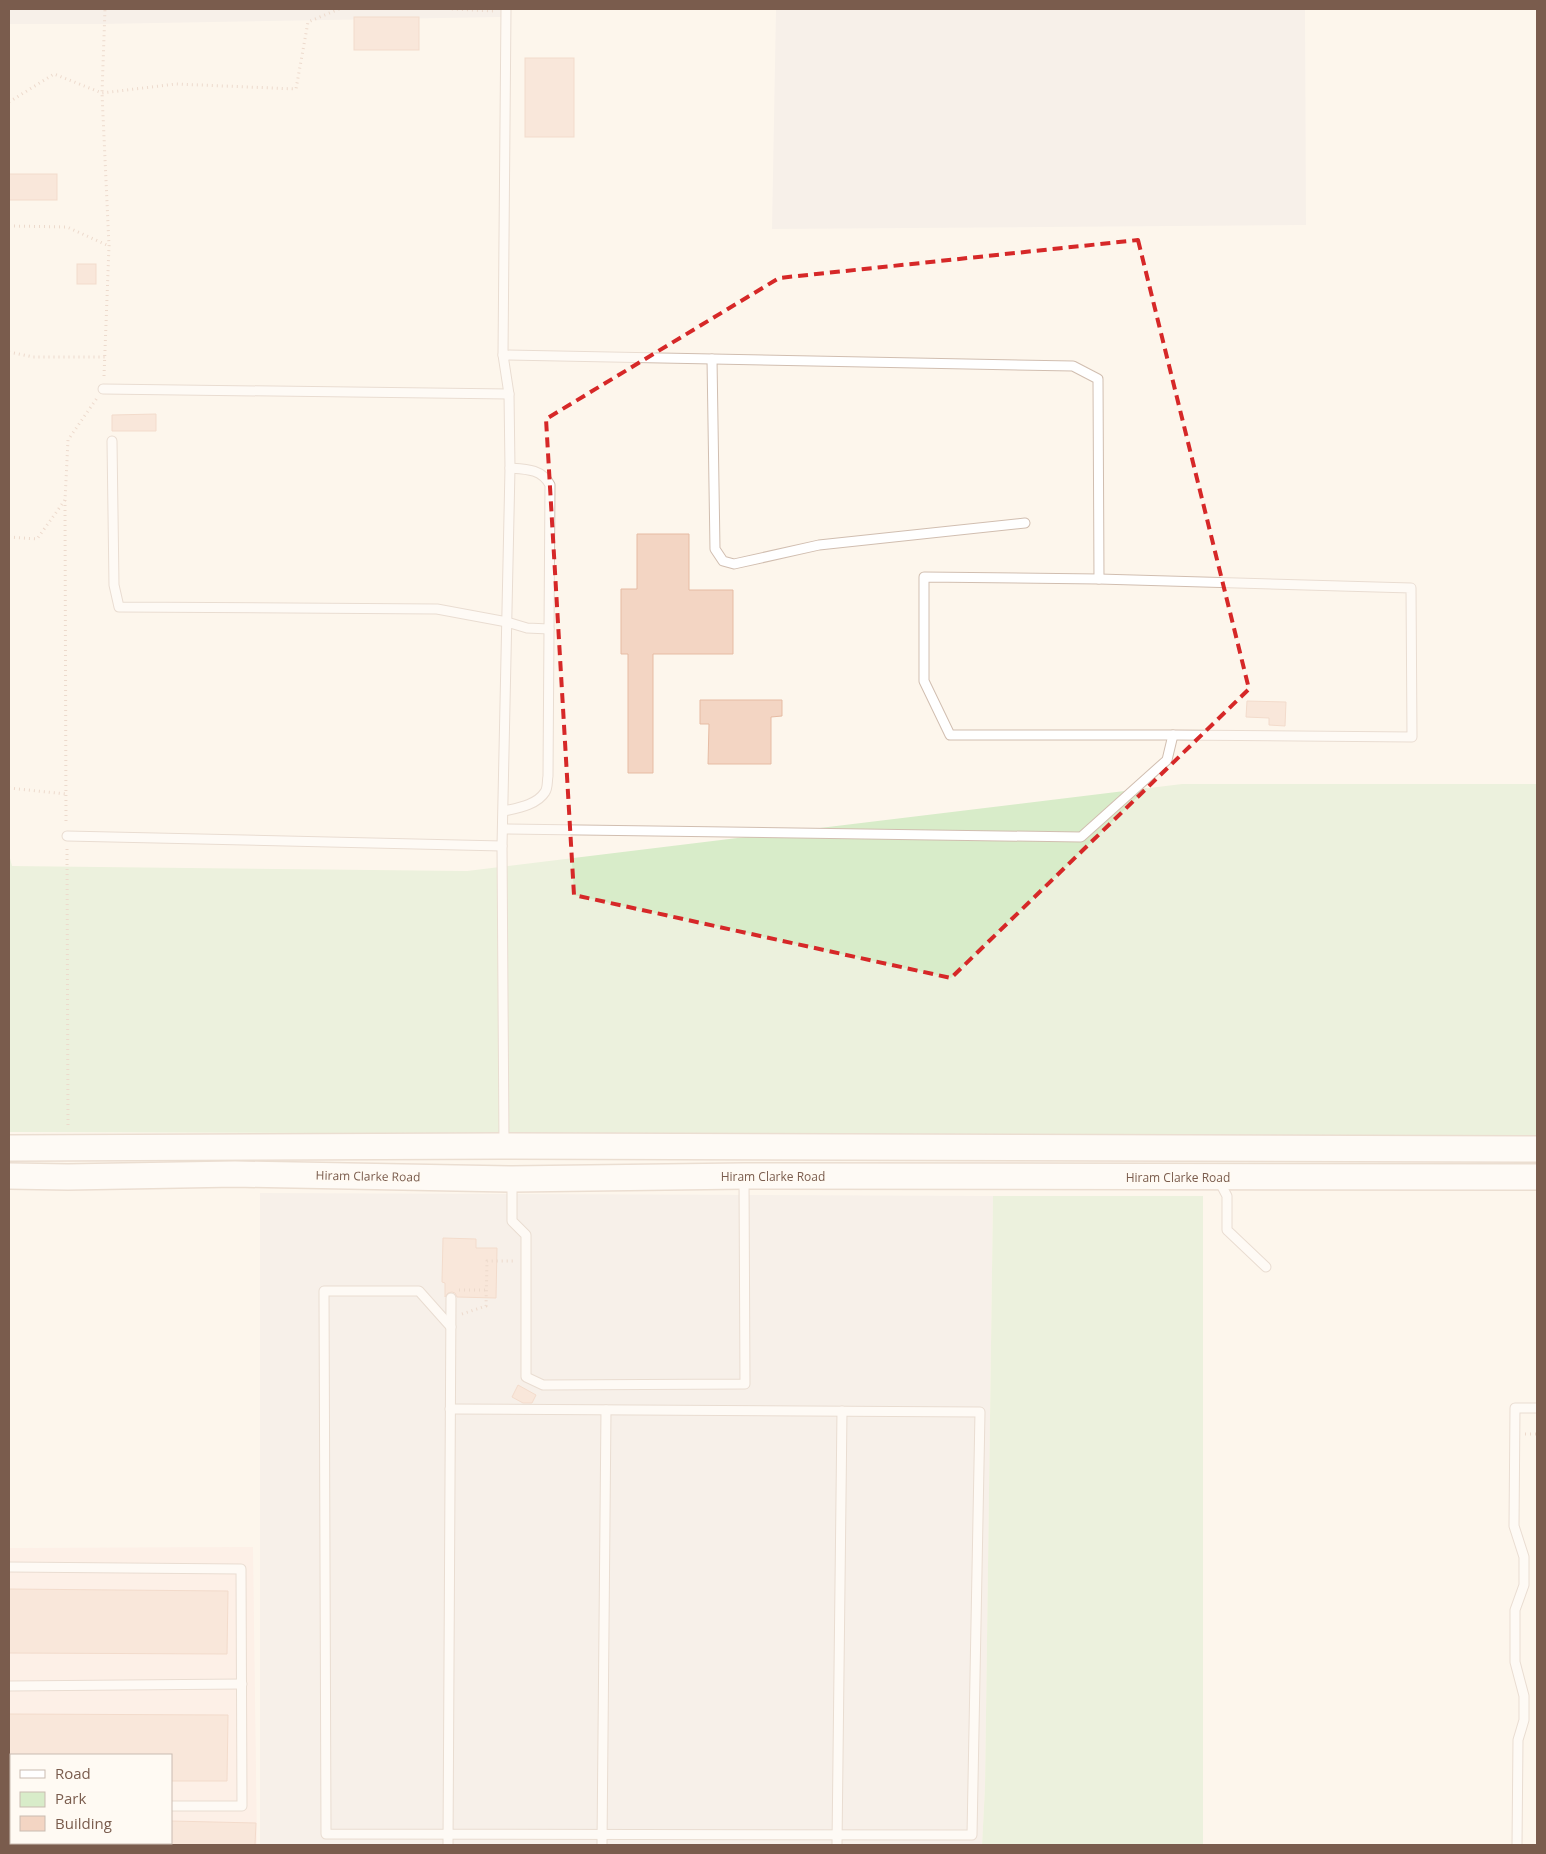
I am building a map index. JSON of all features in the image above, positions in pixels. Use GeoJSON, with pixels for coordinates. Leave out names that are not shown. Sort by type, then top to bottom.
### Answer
{"type":"FeatureCollection","features":[{"type":"Feature","properties":{"kind":"main road"},"geometry":{"type":"LineString","coordinates":[[504,1146],[512,1179]]}},
{"type":"Feature","properties":{"kind":"main road"},"geometry":{"type":"LineString","coordinates":[[740,1146],[744,1176]]}},
{"type":"Feature","properties":{"kind":"main road"},"geometry":{"type":"LineString","coordinates":[[9,1148],[740,1146],[1537,1149]]}},
{"type":"Feature","properties":{"kind":"main road"},"geometry":{"type":"LineString","coordinates":[[234,1147],[235,1174]]}},
{"type":"Feature","properties":{"kind":"main road"},"geometry":{"type":"LineString","coordinates":[[978,1147],[978,1177]]}},
{"type":"Feature","properties":{"kind":"main road"},"geometry":{"type":"LineString","coordinates":[[1216,1177],[1217,1148]]}},
{"type":"Feature","properties":{"kind":"main road"},"geometry":{"type":"LineString","coordinates":[[1484,1177],[1485,1149]]}},
{"type":"Feature","properties":{"kind":"main road","name":"Hiram Clarke Road"},"geometry":{"type":"LineString","coordinates":[[9,1176],[68,1177],[235,1174],[512,1179],[744,1176],[1537,1177]]}},
{"type":"Feature","properties":{"kind":"lane"},"geometry":{"type":"LineString","coordinates":[[504,1146],[502,846],[510,468],[510,394],[503,356],[506,10]]}},
{"type":"Feature","properties":{"kind":"lane"},"geometry":{"type":"LineString","coordinates":[[503,356],[1073,366],[1098,379],[1099,579]]}},
{"type":"Feature","properties":{"kind":"lane"},"geometry":{"type":"LineString","coordinates":[[712,359],[714,549],[723,561],[734,564],[819,545],[1025,523]]}},
{"type":"Feature","properties":{"kind":"lane"},"geometry":{"type":"LineString","coordinates":[[103,389],[510,394]]}},
{"type":"Feature","properties":{"kind":"lane"},"geometry":{"type":"LineString","coordinates":[[112,441],[114,586],[120,607],[437,609],[507,622],[527,628],[549,629]]}},
{"type":"Feature","properties":{"kind":"lane"},"geometry":{"type":"LineString","coordinates":[[504,811],[520,808],[539,798],[547,787],[550,485],[541,473],[510,468]]}},
{"type":"Feature","properties":{"kind":"lane"},"geometry":{"type":"LineString","coordinates":[[924,576],[1411,588],[1412,737],[1173,735],[950,736],[924,681],[924,576]]}},
{"type":"Feature","properties":{"kind":"lane"},"geometry":{"type":"LineString","coordinates":[[503,829],[1081,837],[1167,760],[1173,735]]}},
{"type":"Feature","properties":{"kind":"lane"},"geometry":{"type":"LineString","coordinates":[[66,836],[502,846]]}},
{"type":"Feature","properties":{"kind":"lane"},"geometry":{"type":"LineString","coordinates":[[512,1179],[512,1221],[526,1235],[526,1377],[543,1385],[745,1384],[744,1176]]}},
{"type":"Feature","properties":{"kind":"lane"},"geometry":{"type":"LineString","coordinates":[[1216,1177],[1227,1196],[1227,1230],[1266,1267]]}},
{"type":"Feature","properties":{"kind":"lane"},"geometry":{"type":"LineString","coordinates":[[450,1409],[980,1412],[972,1835],[326,1834],[324,1291],[419,1291],[451,1322]]}},
{"type":"Feature","properties":{"kind":"lane"},"geometry":{"type":"LineString","coordinates":[[448,1845],[451,1298]]}},
{"type":"Feature","properties":{"kind":"lane"},"geometry":{"type":"LineString","coordinates":[[1518,1845],[1518,1740],[1524,1720],[1524,1696],[1516,1662],[1515,1610],[1524,1585],[1524,1557],[1514,1526],[1515,1408],[1537,1408]]}},
{"type":"Feature","properties":{"kind":"lane"},"geometry":{"type":"LineString","coordinates":[[602,1845],[606,1410]]}},
{"type":"Feature","properties":{"kind":"lane"},"geometry":{"type":"LineString","coordinates":[[838,1845],[842,1411]]}},
{"type":"Feature","properties":{"kind":"lane"},"geometry":{"type":"LineString","coordinates":[[9,1567],[241,1568],[242,1806],[172,1806]]}},
{"type":"Feature","properties":{"kind":"lane"},"geometry":{"type":"LineString","coordinates":[[9,1686],[242,1684]]}},
{"type":"Feature","properties":{"kind":"path"},"geometry":{"type":"LineString","coordinates":[[9,537],[37,538],[65,500],[68,440],[103,389],[106,357],[109,246],[102,93],[106,9]]}},
{"type":"Feature","properties":{"kind":"path"},"geometry":{"type":"LineString","coordinates":[[9,102],[54,74],[102,93],[176,84],[296,89],[308,22],[339,9]]}},
{"type":"Feature","properties":{"kind":"path"},"geometry":{"type":"LineString","coordinates":[[452,9],[506,10]]}},
{"type":"Feature","properties":{"kind":"path"},"geometry":{"type":"LineString","coordinates":[[9,226],[67,227],[109,246]]}},
{"type":"Feature","properties":{"kind":"path"},"geometry":{"type":"LineString","coordinates":[[9,352],[33,357],[106,357]]}},
{"type":"Feature","properties":{"kind":"path"},"geometry":{"type":"LineString","coordinates":[[9,788],[66,794]]}},
{"type":"Feature","properties":{"kind":"path"},"geometry":{"type":"LineString","coordinates":[[451,1322],[486,1306],[487,1261],[526,1260]]}},
{"type":"Feature","properties":{"kind":"path"},"geometry":{"type":"LineString","coordinates":[[451,1298],[451,1290],[486,1290]]}},
{"type":"Feature","properties":{"kind":"path"},"geometry":{"type":"LineString","coordinates":[[1528,1434],[1537,1434]]}},
{"type":"Feature","properties":{"kind":"highlighted area"},"geometry":{"type":"Polygon","coordinates":[[[1138,240],[1249,689],[951,978],[574,895],[546,419],[779,278],[1138,240]]]}},
{"type":"Feature","properties":{"kind":"shaded area"},"geometry":{"type":"Polygon","coordinates":[[[9,9],[501,9],[501,17],[9,24],[9,9]]]}},
{"type":"Feature","properties":{"kind":"shaded area"},"geometry":{"type":"Polygon","coordinates":[[[776,9],[1305,9],[1306,225],[772,229],[776,9]]]}},
{"type":"Feature","properties":{"kind":"shaded area"},"geometry":{"type":"Polygon","coordinates":[[[260,1193],[993,1196],[985,1787],[982,1845],[260,1845],[260,1193]]]}},
{"type":"Feature","properties":{"kind":"shaded area"},"geometry":{"type":"Polygon","coordinates":[[[253,1547],[257,1845],[9,1845],[9,1548],[253,1547]]]}},
{"type":"Feature","properties":{"kind":"green space"},"geometry":{"type":"Polygon","coordinates":[[[1182,784],[1537,784],[1537,1137],[9,1132],[9,854],[12,866],[467,871],[1182,784]]]}},
{"type":"Feature","properties":{"kind":"green space"},"geometry":{"type":"Polygon","coordinates":[[[993,1196],[1203,1196],[1203,1845],[982,1845],[985,1787],[993,1196]]]}},
{"type":"Feature","properties":{"kind":"building"},"geometry":{"type":"Polygon","coordinates":[[[354,17],[419,17],[419,50],[354,50],[354,17]]]}},
{"type":"Feature","properties":{"kind":"building"},"geometry":{"type":"Polygon","coordinates":[[[525,58],[574,58],[574,137],[525,137],[525,58]]]}},
{"type":"Feature","properties":{"kind":"building"},"geometry":{"type":"Polygon","coordinates":[[[9,174],[57,174],[57,200],[9,200],[9,174]]]}},
{"type":"Feature","properties":{"kind":"building"},"geometry":{"type":"Polygon","coordinates":[[[77,264],[96,264],[96,284],[77,284],[77,264]]]}},
{"type":"Feature","properties":{"kind":"building"},"geometry":{"type":"Polygon","coordinates":[[[156,414],[156,431],[112,431],[112,415],[156,414]]]}},
{"type":"Feature","properties":{"kind":"building"},"geometry":{"type":"Polygon","coordinates":[[[637,534],[689,534],[689,590],[733,590],[733,654],[653,654],[653,773],[628,773],[628,654],[621,654],[621,589],[637,589],[637,534]]]}},
{"type":"Feature","properties":{"kind":"building"},"geometry":{"type":"Polygon","coordinates":[[[700,700],[782,700],[782,716],[771,717],[771,764],[708,764],[709,724],[700,724],[700,700]]]}},
{"type":"Feature","properties":{"kind":"building"},"geometry":{"type":"Polygon","coordinates":[[[1247,701],[1286,702],[1285,726],[1269,725],[1269,718],[1246,717],[1247,701]]]}},
{"type":"Feature","properties":{"kind":"building"},"geometry":{"type":"Polygon","coordinates":[[[443,1238],[476,1239],[476,1248],[497,1248],[496,1298],[457,1297],[452,1292],[448,1293],[445,1297],[445,1283],[442,1282],[443,1238]]]}},
{"type":"Feature","properties":{"kind":"building"},"geometry":{"type":"Polygon","coordinates":[[[518,1385],[536,1395],[532,1403],[523,1403],[512,1397],[518,1385]]]}},
{"type":"Feature","properties":{"kind":"building"},"geometry":{"type":"Polygon","coordinates":[[[9,1589],[228,1591],[227,1654],[9,1653],[9,1589]]]}},
{"type":"Feature","properties":{"kind":"building"},"geometry":{"type":"Polygon","coordinates":[[[9,1714],[228,1715],[227,1781],[172,1781],[172,1754],[9,1755],[9,1714]]]}},
{"type":"Feature","properties":{"kind":"building"},"geometry":{"type":"Polygon","coordinates":[[[172,1821],[256,1823],[255,1845],[171,1845],[172,1821]]]}}]}
